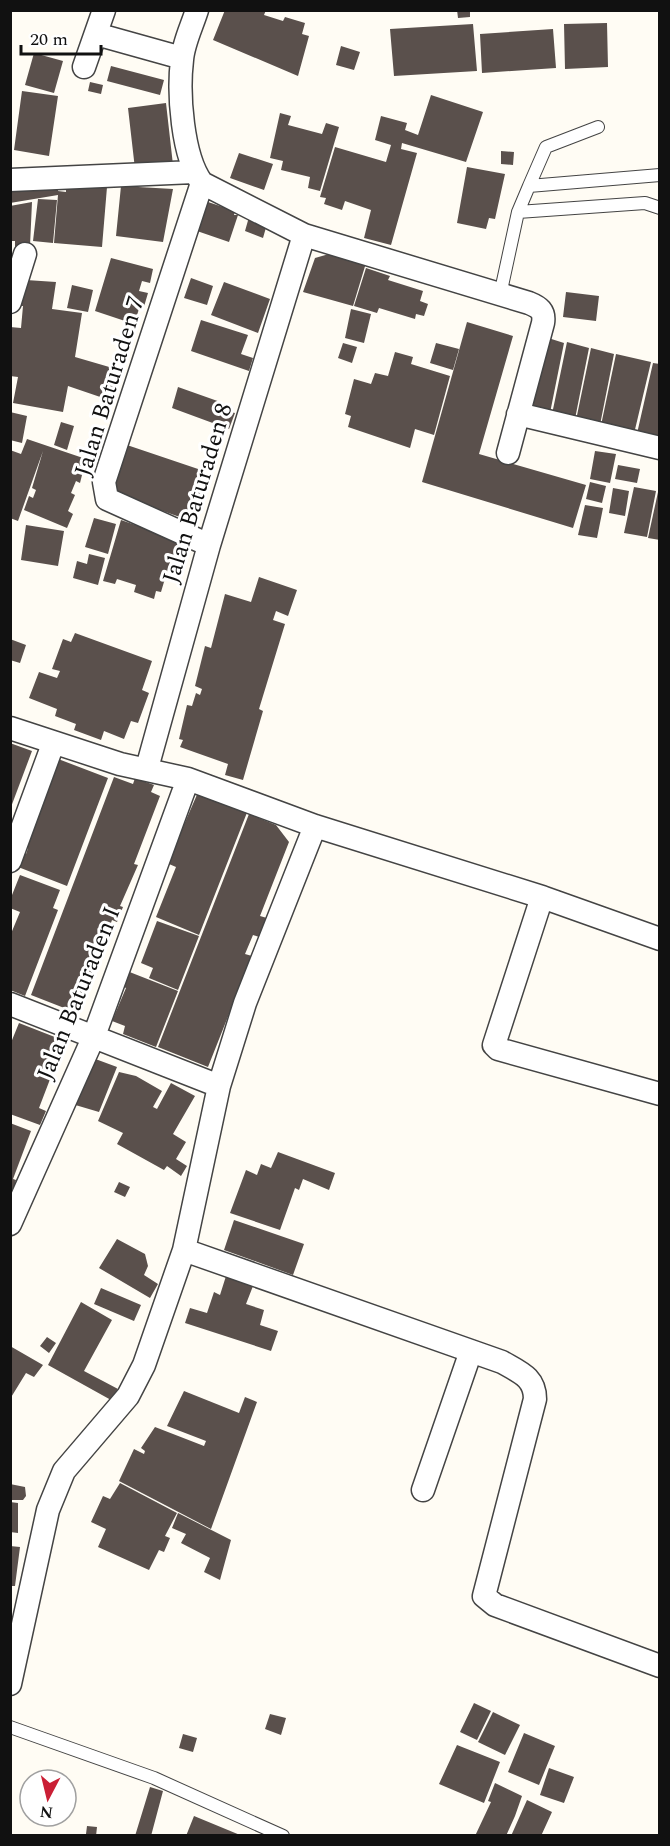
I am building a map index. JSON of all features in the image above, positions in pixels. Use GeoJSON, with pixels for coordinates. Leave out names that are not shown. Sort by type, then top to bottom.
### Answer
{"type":"FeatureCollection","features":[{"type":"Feature","properties":{"kind":"street"},"geometry":{"type":"LineString","coordinates":[[84,67],[104,10]]}},
{"type":"Feature","properties":{"kind":"street"},"geometry":{"type":"LineString","coordinates":[[197,10],[182,58],[181,96],[198,177]]}},
{"type":"Feature","properties":{"kind":"street"},"geometry":{"type":"LineString","coordinates":[[96,34],[182,58]]}},
{"type":"Feature","properties":{"kind":"street"},"geometry":{"type":"LineString","coordinates":[[10,180],[198,177],[304,235],[538,306],[544,316],[508,453]]}},
{"type":"Feature","properties":{"kind":"street","name":"Jalan Baturaden 7"},"geometry":{"type":"LineString","coordinates":[[198,177],[104,482],[104,492],[107,499],[208,545]]}},
{"type":"Feature","properties":{"kind":"street","name":"Jalan Baturaden 8"},"geometry":{"type":"LineString","coordinates":[[147,768],[208,545],[304,235]]}},
{"type":"Feature","properties":{"kind":"street"},"geometry":{"type":"LineString","coordinates":[[10,302],[25,254]]}},
{"type":"Feature","properties":{"kind":"street"},"geometry":{"type":"LineString","coordinates":[[518,414],[660,448]]}},
{"type":"Feature","properties":{"kind":"street"},"geometry":{"type":"LineString","coordinates":[[10,728],[53,744],[120,764],[147,768],[188,779],[315,826],[542,897],[660,939]]}},
{"type":"Feature","properties":{"kind":"street"},"geometry":{"type":"LineString","coordinates":[[10,861],[53,744]]}},
{"type":"Feature","properties":{"kind":"street","name":"Jalan Baturaden I"},"geometry":{"type":"LineString","coordinates":[[10,1224],[94,1036],[188,779]]}},
{"type":"Feature","properties":{"kind":"street"},"geometry":{"type":"LineString","coordinates":[[12,1672],[48,1510],[64,1471],[128,1396],[144,1365],[184,1250],[219,1086],[245,1003],[315,826]]}},
{"type":"Feature","properties":{"kind":"street"},"geometry":{"type":"LineString","coordinates":[[542,897],[494,1045],[660,1094]]}},
{"type":"Feature","properties":{"kind":"street"},"geometry":{"type":"LineString","coordinates":[[10,1004],[219,1086]]}},
{"type":"Feature","properties":{"kind":"street"},"geometry":{"type":"LineString","coordinates":[[184,1250],[502,1362],[529,1378],[535,1389],[536,1399],[485,1585],[484,1596],[487,1601],[660,1666]]}},
{"type":"Feature","properties":{"kind":"street"},"geometry":{"type":"LineString","coordinates":[[423,1490],[471,1351]]}},
{"type":"Feature","properties":{"kind":"lane"},"geometry":{"type":"LineString","coordinates":[[500,295],[518,212],[546,147],[598,127]]}},
{"type":"Feature","properties":{"kind":"lane"},"geometry":{"type":"LineString","coordinates":[[529,186],[660,175]]}},
{"type":"Feature","properties":{"kind":"lane"},"geometry":{"type":"LineString","coordinates":[[518,212],[645,202],[660,208]]}},
{"type":"Feature","properties":{"kind":"lane"},"geometry":{"type":"LineString","coordinates":[[10,1727],[154,1778],[283,1836]]}},
{"type":"Feature","properties":{"kind":"building"},"geometry":{"type":"Polygon","coordinates":[[[225,10],[266,10],[264,15],[283,21],[285,17],[305,23],[302,34],[309,36],[298,76],[213,40],[225,10]]]}},
{"type":"Feature","properties":{"kind":"building"},"geometry":{"type":"Polygon","coordinates":[[[457,10],[470,10],[470,17],[458,18],[457,10]]]}},
{"type":"Feature","properties":{"kind":"building"},"geometry":{"type":"Polygon","coordinates":[[[607,23],[608,67],[565,69],[564,24],[607,23]]]}},
{"type":"Feature","properties":{"kind":"building"},"geometry":{"type":"Polygon","coordinates":[[[473,24],[477,71],[394,76],[390,29],[473,24]]]}},
{"type":"Feature","properties":{"kind":"building"},"geometry":{"type":"Polygon","coordinates":[[[553,29],[556,68],[482,73],[480,34],[553,29]]]}},
{"type":"Feature","properties":{"kind":"building"},"geometry":{"type":"Polygon","coordinates":[[[341,46],[360,52],[354,70],[336,65],[341,46]]]}},
{"type":"Feature","properties":{"kind":"building"},"geometry":{"type":"Polygon","coordinates":[[[34,53],[63,61],[54,93],[25,85],[34,53]]]}},
{"type":"Feature","properties":{"kind":"building"},"geometry":{"type":"Polygon","coordinates":[[[111,66],[164,80],[160,95],[107,81],[111,66]]]}},
{"type":"Feature","properties":{"kind":"building"},"geometry":{"type":"Polygon","coordinates":[[[90,82],[103,85],[101,94],[88,91],[90,82]]]}},
{"type":"Feature","properties":{"kind":"building"},"geometry":{"type":"Polygon","coordinates":[[[22,91],[58,96],[49,156],[14,150],[22,91]]]}},
{"type":"Feature","properties":{"kind":"building"},"geometry":{"type":"Polygon","coordinates":[[[431,95],[483,112],[466,162],[402,143],[401,149],[417,153],[391,245],[364,238],[371,210],[345,201],[342,210],[324,204],[326,198],[320,197],[335,147],[386,162],[391,145],[375,140],[381,116],[407,123],[405,130],[418,135],[431,95]]]}},
{"type":"Feature","properties":{"kind":"building"},"geometry":{"type":"Polygon","coordinates":[[[166,103],[173,165],[135,169],[128,108],[166,103]]]}},
{"type":"Feature","properties":{"kind":"building"},"geometry":{"type":"Polygon","coordinates":[[[280,113],[291,116],[288,125],[322,134],[326,123],[339,127],[320,191],[308,188],[310,177],[281,170],[283,161],[270,158],[280,113]]]}},
{"type":"Feature","properties":{"kind":"building"},"geometry":{"type":"Polygon","coordinates":[[[501,151],[514,152],[513,165],[501,164],[501,151]]]}},
{"type":"Feature","properties":{"kind":"building"},"geometry":{"type":"Polygon","coordinates":[[[239,153],[273,164],[264,190],[230,178],[239,153]]]}},
{"type":"Feature","properties":{"kind":"building"},"geometry":{"type":"Polygon","coordinates":[[[467,167],[505,174],[495,219],[489,218],[486,229],[457,223],[467,167]]]}},
{"type":"Feature","properties":{"kind":"building"},"geometry":{"type":"Polygon","coordinates":[[[58,183],[58,191],[66,192],[66,187],[107,187],[102,247],[54,243],[58,195],[10,203],[10,186],[58,183]]]}},
{"type":"Feature","properties":{"kind":"building"},"geometry":{"type":"Polygon","coordinates":[[[121,186],[173,189],[163,242],[116,236],[121,186]]]}},
{"type":"Feature","properties":{"kind":"building"},"geometry":{"type":"Polygon","coordinates":[[[38,199],[57,200],[53,243],[33,241],[38,199]]]}},
{"type":"Feature","properties":{"kind":"building"},"geometry":{"type":"Polygon","coordinates":[[[32,202],[30,246],[15,247],[15,241],[10,241],[10,206],[32,202]]]}},
{"type":"Feature","properties":{"kind":"building"},"geometry":{"type":"Polygon","coordinates":[[[208,202],[235,211],[234,215],[238,215],[229,242],[197,231],[208,202]]]}},
{"type":"Feature","properties":{"kind":"building"},"geometry":{"type":"Polygon","coordinates":[[[249,217],[267,224],[263,238],[245,231],[249,217]]]}},
{"type":"Feature","properties":{"kind":"building"},"geometry":{"type":"Polygon","coordinates":[[[329,254],[366,263],[353,306],[303,292],[315,258],[329,254]]]}},
{"type":"Feature","properties":{"kind":"building"},"geometry":{"type":"Polygon","coordinates":[[[111,258],[153,269],[150,283],[142,281],[139,291],[148,293],[143,310],[139,309],[134,324],[95,311],[111,258]]]}},
{"type":"Feature","properties":{"kind":"building"},"geometry":{"type":"Polygon","coordinates":[[[366,268],[390,276],[388,280],[423,291],[420,301],[428,304],[424,316],[416,314],[415,319],[379,308],[377,313],[354,306],[366,268]]]}},
{"type":"Feature","properties":{"kind":"building"},"geometry":{"type":"Polygon","coordinates":[[[191,278],[213,286],[207,305],[184,298],[191,278]]]}},
{"type":"Feature","properties":{"kind":"building"},"geometry":{"type":"Polygon","coordinates":[[[26,280],[56,282],[52,309],[82,313],[75,357],[123,371],[112,401],[68,386],[63,412],[13,403],[18,377],[10,376],[10,327],[21,328],[23,306],[19,306],[19,295],[25,294],[26,280]]]}},
{"type":"Feature","properties":{"kind":"building"},"geometry":{"type":"Polygon","coordinates":[[[224,282],[270,299],[258,333],[211,315],[224,282]]]}},
{"type":"Feature","properties":{"kind":"building"},"geometry":{"type":"Polygon","coordinates":[[[72,285],[93,290],[88,312],[67,308],[72,285]]]}},
{"type":"Feature","properties":{"kind":"building"},"geometry":{"type":"Polygon","coordinates":[[[566,292],[599,296],[596,321],[563,317],[566,292]]]}},
{"type":"Feature","properties":{"kind":"building"},"geometry":{"type":"Polygon","coordinates":[[[351,309],[371,314],[364,343],[345,338],[351,309]]]}},
{"type":"Feature","properties":{"kind":"building"},"geometry":{"type":"Polygon","coordinates":[[[201,320],[248,335],[241,354],[253,358],[249,371],[191,351],[201,320]]]}},
{"type":"Feature","properties":{"kind":"building"},"geometry":{"type":"Polygon","coordinates":[[[467,322],[513,336],[479,454],[586,485],[573,528],[422,482],[467,322]]]}},
{"type":"Feature","properties":{"kind":"building"},"geometry":{"type":"Polygon","coordinates":[[[542,336],[564,343],[549,418],[526,413],[542,336]]]}},
{"type":"Feature","properties":{"kind":"building"},"geometry":{"type":"Polygon","coordinates":[[[567,342],[589,348],[574,424],[551,419],[567,342]]]}},
{"type":"Feature","properties":{"kind":"building"},"geometry":{"type":"Polygon","coordinates":[[[343,343],[357,347],[352,363],[338,358],[343,343]]]}},
{"type":"Feature","properties":{"kind":"building"},"geometry":{"type":"Polygon","coordinates":[[[436,343],[459,349],[453,370],[430,363],[436,343]]]}},
{"type":"Feature","properties":{"kind":"building"},"geometry":{"type":"Polygon","coordinates":[[[591,348],[614,354],[599,430],[575,425],[591,348]]]}},
{"type":"Feature","properties":{"kind":"building"},"geometry":{"type":"Polygon","coordinates":[[[395,352],[413,357],[411,364],[450,376],[434,435],[415,429],[410,448],[348,427],[351,416],[345,414],[354,379],[371,384],[375,373],[388,376],[395,352]]]}},
{"type":"Feature","properties":{"kind":"building"},"geometry":{"type":"Polygon","coordinates":[[[616,354],[651,362],[633,438],[600,430],[616,354]]]}},
{"type":"Feature","properties":{"kind":"building"},"geometry":{"type":"Polygon","coordinates":[[[653,363],[660,364],[660,442],[636,438],[653,363]]]}},
{"type":"Feature","properties":{"kind":"building"},"geometry":{"type":"Polygon","coordinates":[[[178,387],[226,404],[224,410],[235,413],[229,429],[172,408],[178,387]]]}},
{"type":"Feature","properties":{"kind":"building"},"geometry":{"type":"Polygon","coordinates":[[[10,412],[27,416],[22,443],[10,440],[10,412]]]}},
{"type":"Feature","properties":{"kind":"building"},"geometry":{"type":"Polygon","coordinates":[[[61,422],[74,426],[67,450],[54,445],[61,422]]]}},
{"type":"Feature","properties":{"kind":"building"},"geometry":{"type":"Polygon","coordinates":[[[27,439],[86,459],[80,483],[76,481],[71,493],[75,495],[68,511],[73,514],[67,528],[24,510],[29,496],[33,498],[36,490],[32,488],[43,451],[18,521],[10,518],[10,450],[21,454],[27,439]]]}},
{"type":"Feature","properties":{"kind":"building"},"geometry":{"type":"Polygon","coordinates":[[[124,444],[204,471],[197,489],[201,491],[191,521],[112,493],[123,461],[119,459],[124,444]]]}},
{"type":"Feature","properties":{"kind":"building"},"geometry":{"type":"Polygon","coordinates":[[[595,451],[616,454],[610,483],[590,479],[595,451]]]}},
{"type":"Feature","properties":{"kind":"building"},"geometry":{"type":"Polygon","coordinates":[[[618,465],[640,469],[637,483],[615,479],[618,465]]]}},
{"type":"Feature","properties":{"kind":"building"},"geometry":{"type":"Polygon","coordinates":[[[590,482],[606,486],[602,503],[586,499],[590,482]]]}},
{"type":"Feature","properties":{"kind":"building"},"geometry":{"type":"Polygon","coordinates":[[[634,487],[656,491],[647,537],[624,533],[634,487]]]}},
{"type":"Feature","properties":{"kind":"building"},"geometry":{"type":"Polygon","coordinates":[[[613,488],[629,491],[625,516],[609,513],[613,488]]]}},
{"type":"Feature","properties":{"kind":"building"},"geometry":{"type":"Polygon","coordinates":[[[658,492],[660,492],[660,540],[648,538],[658,492]]]}},
{"type":"Feature","properties":{"kind":"building"},"geometry":{"type":"Polygon","coordinates":[[[585,505],[603,508],[597,538],[578,535],[585,505]]]}},
{"type":"Feature","properties":{"kind":"building"},"geometry":{"type":"Polygon","coordinates":[[[94,518],[116,524],[108,554],[85,547],[94,518]]]}},
{"type":"Feature","properties":{"kind":"building"},"geometry":{"type":"Polygon","coordinates":[[[121,520],[184,542],[179,557],[172,555],[161,592],[156,591],[154,599],[134,592],[136,585],[117,579],[115,584],[103,581],[121,520]]]}},
{"type":"Feature","properties":{"kind":"building"},"geometry":{"type":"Polygon","coordinates":[[[26,525],[64,531],[58,566],[21,560],[26,525]]]}},
{"type":"Feature","properties":{"kind":"building"},"geometry":{"type":"Polygon","coordinates":[[[89,554],[105,558],[98,585],[73,578],[77,561],[87,564],[89,554]]]}},
{"type":"Feature","properties":{"kind":"building"},"geometry":{"type":"Polygon","coordinates":[[[259,577],[297,590],[288,616],[276,611],[273,620],[285,624],[259,709],[263,711],[243,780],[225,775],[228,764],[180,747],[183,740],[179,739],[187,705],[192,706],[196,693],[200,695],[202,689],[195,686],[205,646],[211,648],[225,594],[251,602],[259,577]]]}},
{"type":"Feature","properties":{"kind":"building"},"geometry":{"type":"Polygon","coordinates":[[[75,633],[152,661],[142,690],[149,693],[138,723],[131,721],[124,739],[104,731],[101,740],[74,730],[76,724],[55,716],[57,709],[29,698],[39,672],[57,678],[60,671],[52,669],[63,639],[71,642],[75,633]]]}},
{"type":"Feature","properties":{"kind":"building"},"geometry":{"type":"Polygon","coordinates":[[[10,639],[26,645],[20,663],[10,660],[10,639]]]}},
{"type":"Feature","properties":{"kind":"building"},"geometry":{"type":"Polygon","coordinates":[[[10,743],[32,751],[11,807],[10,807],[10,743]]]}},
{"type":"Feature","properties":{"kind":"building"},"geometry":{"type":"Polygon","coordinates":[[[53,757],[108,778],[67,886],[13,865],[18,851],[26,854],[28,848],[25,847],[53,757]]]}},
{"type":"Feature","properties":{"kind":"building"},"geometry":{"type":"Polygon","coordinates":[[[114,777],[133,784],[135,778],[154,785],[151,792],[160,796],[134,864],[138,865],[120,906],[123,907],[117,922],[112,920],[103,946],[94,942],[89,956],[99,960],[77,1013],[31,995],[114,777]]]}},
{"type":"Feature","properties":{"kind":"building"},"geometry":{"type":"Polygon","coordinates":[[[199,790],[248,810],[199,935],[156,917],[176,867],[169,864],[173,850],[199,790]]]}},
{"type":"Feature","properties":{"kind":"building"},"geometry":{"type":"Polygon","coordinates":[[[249,814],[276,825],[289,842],[260,916],[267,918],[259,937],[253,935],[245,954],[252,956],[208,1067],[158,1047],[249,814]]]}},
{"type":"Feature","properties":{"kind":"building"},"geometry":{"type":"Polygon","coordinates":[[[20,875],[60,890],[53,908],[58,910],[25,996],[10,990],[10,936],[20,912],[10,908],[10,900],[20,875]]]}},
{"type":"Feature","properties":{"kind":"building"},"geometry":{"type":"Polygon","coordinates":[[[157,921],[199,936],[178,990],[149,978],[153,968],[141,963],[157,921]]]}},
{"type":"Feature","properties":{"kind":"building"},"geometry":{"type":"Polygon","coordinates":[[[127,971],[178,991],[156,1047],[123,1034],[125,1026],[112,1021],[126,988],[122,986],[127,971]]]}},
{"type":"Feature","properties":{"kind":"building"},"geometry":{"type":"Polygon","coordinates":[[[19,1023],[65,1041],[62,1050],[57,1048],[53,1060],[57,1061],[39,1108],[46,1111],[40,1125],[10,1114],[10,1045],[19,1023]]]}},
{"type":"Feature","properties":{"kind":"building"},"geometry":{"type":"Polygon","coordinates":[[[90,1057],[117,1067],[99,1112],[72,1104],[90,1057]]]}},
{"type":"Feature","properties":{"kind":"building"},"geometry":{"type":"Polygon","coordinates":[[[119,1072],[136,1076],[162,1091],[153,1107],[157,1109],[171,1083],[195,1096],[173,1134],[186,1142],[176,1159],[187,1166],[181,1176],[167,1166],[164,1170],[117,1144],[123,1133],[98,1121],[119,1072]]]}},
{"type":"Feature","properties":{"kind":"building"},"geometry":{"type":"Polygon","coordinates":[[[10,1123],[31,1131],[13,1179],[16,1180],[10,1204],[10,1123]]]}},
{"type":"Feature","properties":{"kind":"building"},"geometry":{"type":"Polygon","coordinates":[[[278,1152],[335,1173],[329,1190],[303,1179],[299,1190],[295,1188],[280,1230],[230,1213],[246,1170],[257,1175],[261,1164],[271,1168],[278,1152]]]}},
{"type":"Feature","properties":{"kind":"building"},"geometry":{"type":"Polygon","coordinates":[[[119,1182],[130,1187],[125,1197],[114,1192],[119,1182]]]}},
{"type":"Feature","properties":{"kind":"building"},"geometry":{"type":"Polygon","coordinates":[[[234,1220],[304,1244],[293,1275],[224,1250],[234,1220]]]}},
{"type":"Feature","properties":{"kind":"building"},"geometry":{"type":"Polygon","coordinates":[[[117,1239],[145,1254],[148,1266],[144,1275],[158,1284],[150,1298],[99,1268],[117,1239]]]}},
{"type":"Feature","properties":{"kind":"building"},"geometry":{"type":"Polygon","coordinates":[[[226,1276],[253,1286],[246,1304],[264,1310],[260,1325],[278,1331],[271,1351],[185,1323],[190,1308],[207,1313],[214,1292],[220,1295],[226,1276]]]}},
{"type":"Feature","properties":{"kind":"building"},"geometry":{"type":"Polygon","coordinates":[[[101,1288],[141,1305],[134,1321],[94,1304],[101,1288]]]}},
{"type":"Feature","properties":{"kind":"building"},"geometry":{"type":"Polygon","coordinates":[[[81,1302],[112,1320],[84,1371],[118,1389],[111,1400],[48,1365],[81,1302]]]}},
{"type":"Feature","properties":{"kind":"building"},"geometry":{"type":"Polygon","coordinates":[[[47,1337],[56,1343],[49,1353],[40,1346],[47,1337]]]}},
{"type":"Feature","properties":{"kind":"building"},"geometry":{"type":"Polygon","coordinates":[[[10,1346],[43,1365],[34,1377],[26,1373],[10,1399],[10,1346]]]}},
{"type":"Feature","properties":{"kind":"building"},"geometry":{"type":"Polygon","coordinates":[[[184,1391],[239,1413],[245,1397],[257,1402],[211,1529],[119,1481],[134,1449],[144,1454],[145,1451],[141,1448],[155,1427],[204,1446],[206,1441],[167,1426],[184,1391]]]}},
{"type":"Feature","properties":{"kind":"building"},"geometry":{"type":"Polygon","coordinates":[[[120,1483],[177,1513],[165,1536],[170,1538],[164,1552],[159,1550],[149,1570],[98,1547],[106,1529],[91,1522],[103,1496],[110,1499],[120,1483]]]}},
{"type":"Feature","properties":{"kind":"building"},"geometry":{"type":"Polygon","coordinates":[[[10,1484],[25,1487],[26,1496],[23,1500],[10,1500],[10,1484]]]}},
{"type":"Feature","properties":{"kind":"building"},"geometry":{"type":"Polygon","coordinates":[[[10,1502],[18,1503],[18,1533],[10,1532],[10,1502]]]}},
{"type":"Feature","properties":{"kind":"building"},"geometry":{"type":"Polygon","coordinates":[[[178,1513],[231,1540],[220,1580],[204,1572],[210,1558],[181,1543],[186,1534],[172,1528],[178,1513]]]}},
{"type":"Feature","properties":{"kind":"building"},"geometry":{"type":"Polygon","coordinates":[[[10,1546],[20,1547],[15,1586],[10,1586],[10,1546]]]}},
{"type":"Feature","properties":{"kind":"building"},"geometry":{"type":"Polygon","coordinates":[[[474,1703],[491,1711],[477,1740],[460,1732],[474,1703]]]}},
{"type":"Feature","properties":{"kind":"building"},"geometry":{"type":"Polygon","coordinates":[[[493,1712],[520,1725],[505,1755],[478,1742],[493,1712]]]}},
{"type":"Feature","properties":{"kind":"building"},"geometry":{"type":"Polygon","coordinates":[[[270,1714],[286,1718],[281,1735],[265,1729],[270,1714]]]}},
{"type":"Feature","properties":{"kind":"building"},"geometry":{"type":"Polygon","coordinates":[[[524,1733],[555,1746],[539,1785],[508,1772],[524,1733]]]}},
{"type":"Feature","properties":{"kind":"building"},"geometry":{"type":"Polygon","coordinates":[[[183,1734],[197,1738],[193,1752],[179,1748],[183,1734]]]}},
{"type":"Feature","properties":{"kind":"building"},"geometry":{"type":"Polygon","coordinates":[[[457,1745],[500,1762],[484,1803],[439,1784],[457,1745]]]}},
{"type":"Feature","properties":{"kind":"building"},"geometry":{"type":"Polygon","coordinates":[[[549,1768],[574,1777],[564,1803],[540,1795],[549,1768]]]}},
{"type":"Feature","properties":{"kind":"building"},"geometry":{"type":"Polygon","coordinates":[[[495,1783],[522,1796],[515,1816],[506,1836],[475,1836],[491,1802],[488,1801],[495,1783]]]}},
{"type":"Feature","properties":{"kind":"building"},"geometry":{"type":"Polygon","coordinates":[[[150,1787],[163,1791],[151,1836],[135,1836],[150,1787]]]}},
{"type":"Feature","properties":{"kind":"building"},"geometry":{"type":"Polygon","coordinates":[[[527,1800],[552,1812],[541,1836],[511,1836],[527,1800]]]}},
{"type":"Feature","properties":{"kind":"building"},"geometry":{"type":"Polygon","coordinates":[[[194,1816],[240,1835],[240,1836],[186,1836],[194,1816]]]}},
{"type":"Feature","properties":{"kind":"building"},"geometry":{"type":"Polygon","coordinates":[[[87,1826],[97,1827],[96,1836],[86,1834],[87,1826]]]}}]}
